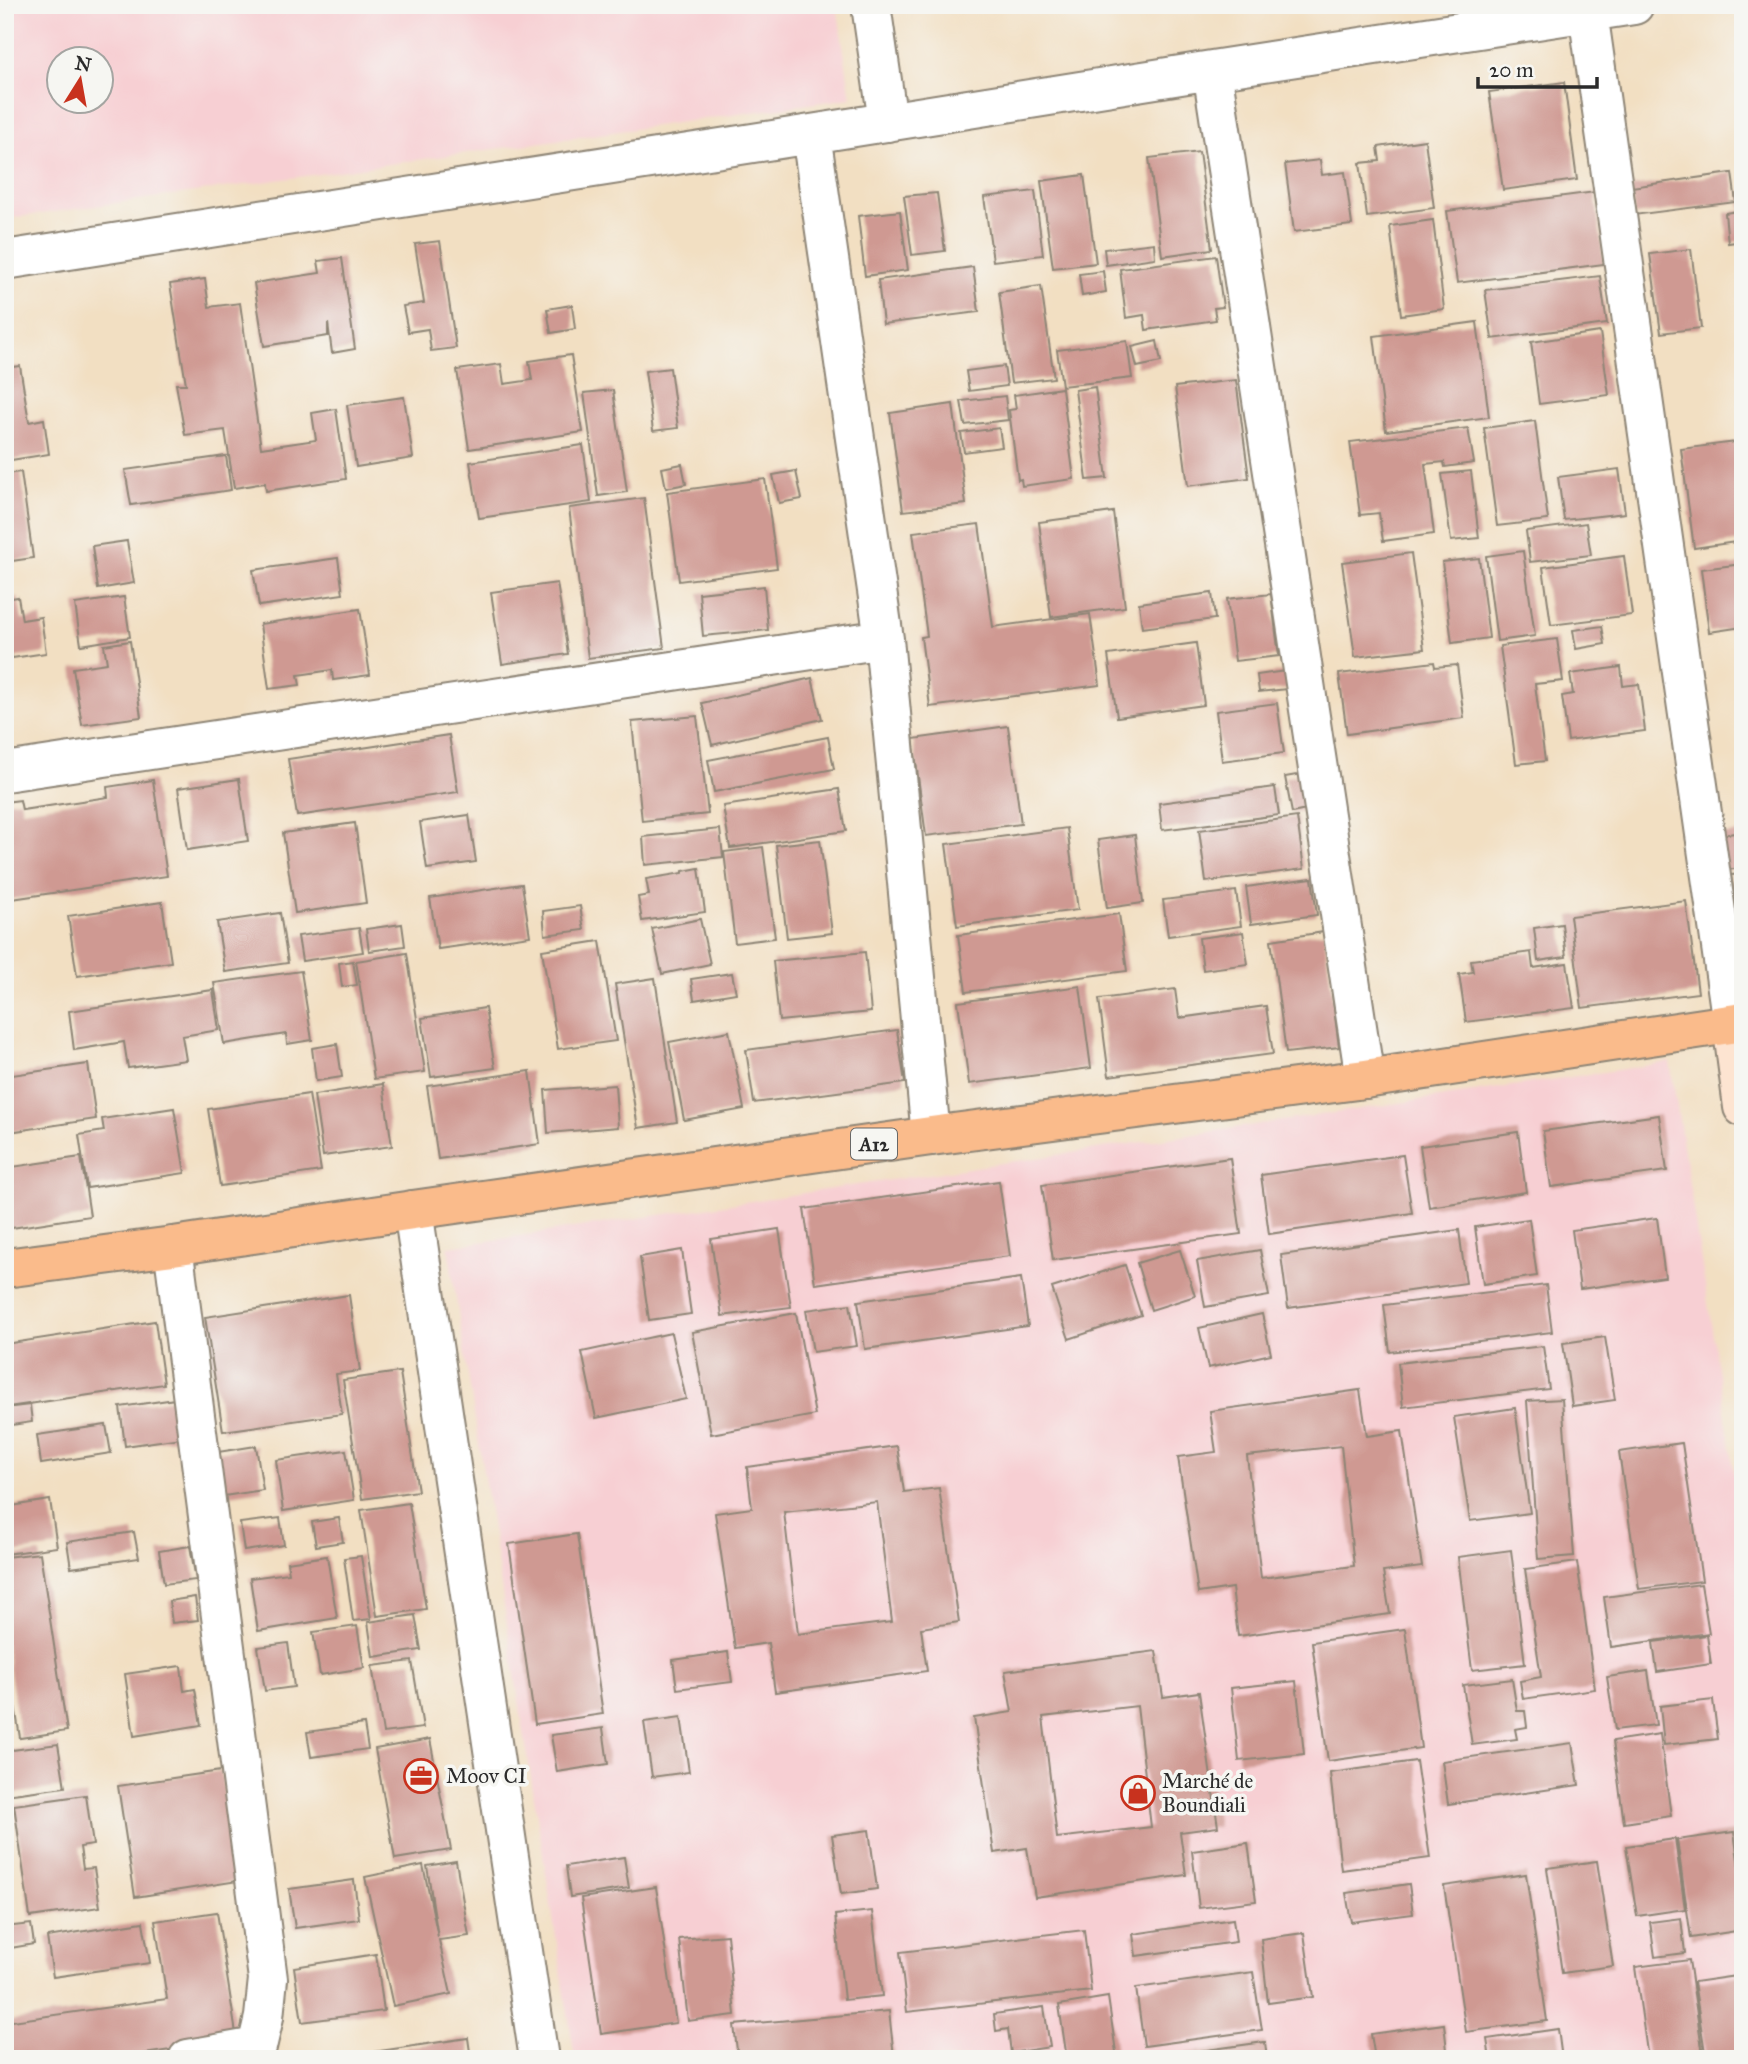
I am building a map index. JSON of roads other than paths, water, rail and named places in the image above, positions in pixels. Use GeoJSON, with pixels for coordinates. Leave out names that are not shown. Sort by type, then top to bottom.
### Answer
{"type":"FeatureCollection","features":[{"type":"Feature","properties":{"kind":"main road","name":"A12"},"geometry":{"type":"LineString","coordinates":[[5,1268],[931,1136],[1365,1079],[1737,1023]]}},
{"type":"Feature","properties":{"kind":"street"},"geometry":{"type":"LineString","coordinates":[[871,5],[888,122]]}},
{"type":"Feature","properties":{"kind":"street"},"geometry":{"type":"LineString","coordinates":[[5,260],[1212,70],[1536,13],[1588,12],[1633,5]]}},
{"type":"Feature","properties":{"kind":"street"},"geometry":{"type":"LineString","coordinates":[[1588,12],[1737,1023],[1743,1107]]}},
{"type":"Feature","properties":{"kind":"street"},"geometry":{"type":"LineString","coordinates":[[1212,70],[1365,1079]]}},
{"type":"Feature","properties":{"kind":"street"},"geometry":{"type":"LineString","coordinates":[[811,134],[884,639],[931,1136]]}},
{"type":"Feature","properties":{"kind":"street"},"geometry":{"type":"LineString","coordinates":[[5,772],[884,639]]}},
{"type":"Feature","properties":{"kind":"street"},"geometry":{"type":"LineString","coordinates":[[413,1210],[539,2059]]}},
{"type":"Feature","properties":{"kind":"street"},"geometry":{"type":"LineString","coordinates":[[173,1246],[268,1979],[264,2017],[257,2047],[188,2059]]}},
{"type":"Feature","properties":{"kind":"place","name":"Moov CI"},"geometry":{"type":"Point","coordinates":[421,1776]}},
{"type":"Feature","properties":{"kind":"place","name":"Marché de Boundiali"},"geometry":{"type":"Point","coordinates":[1138,1793]}}]}
